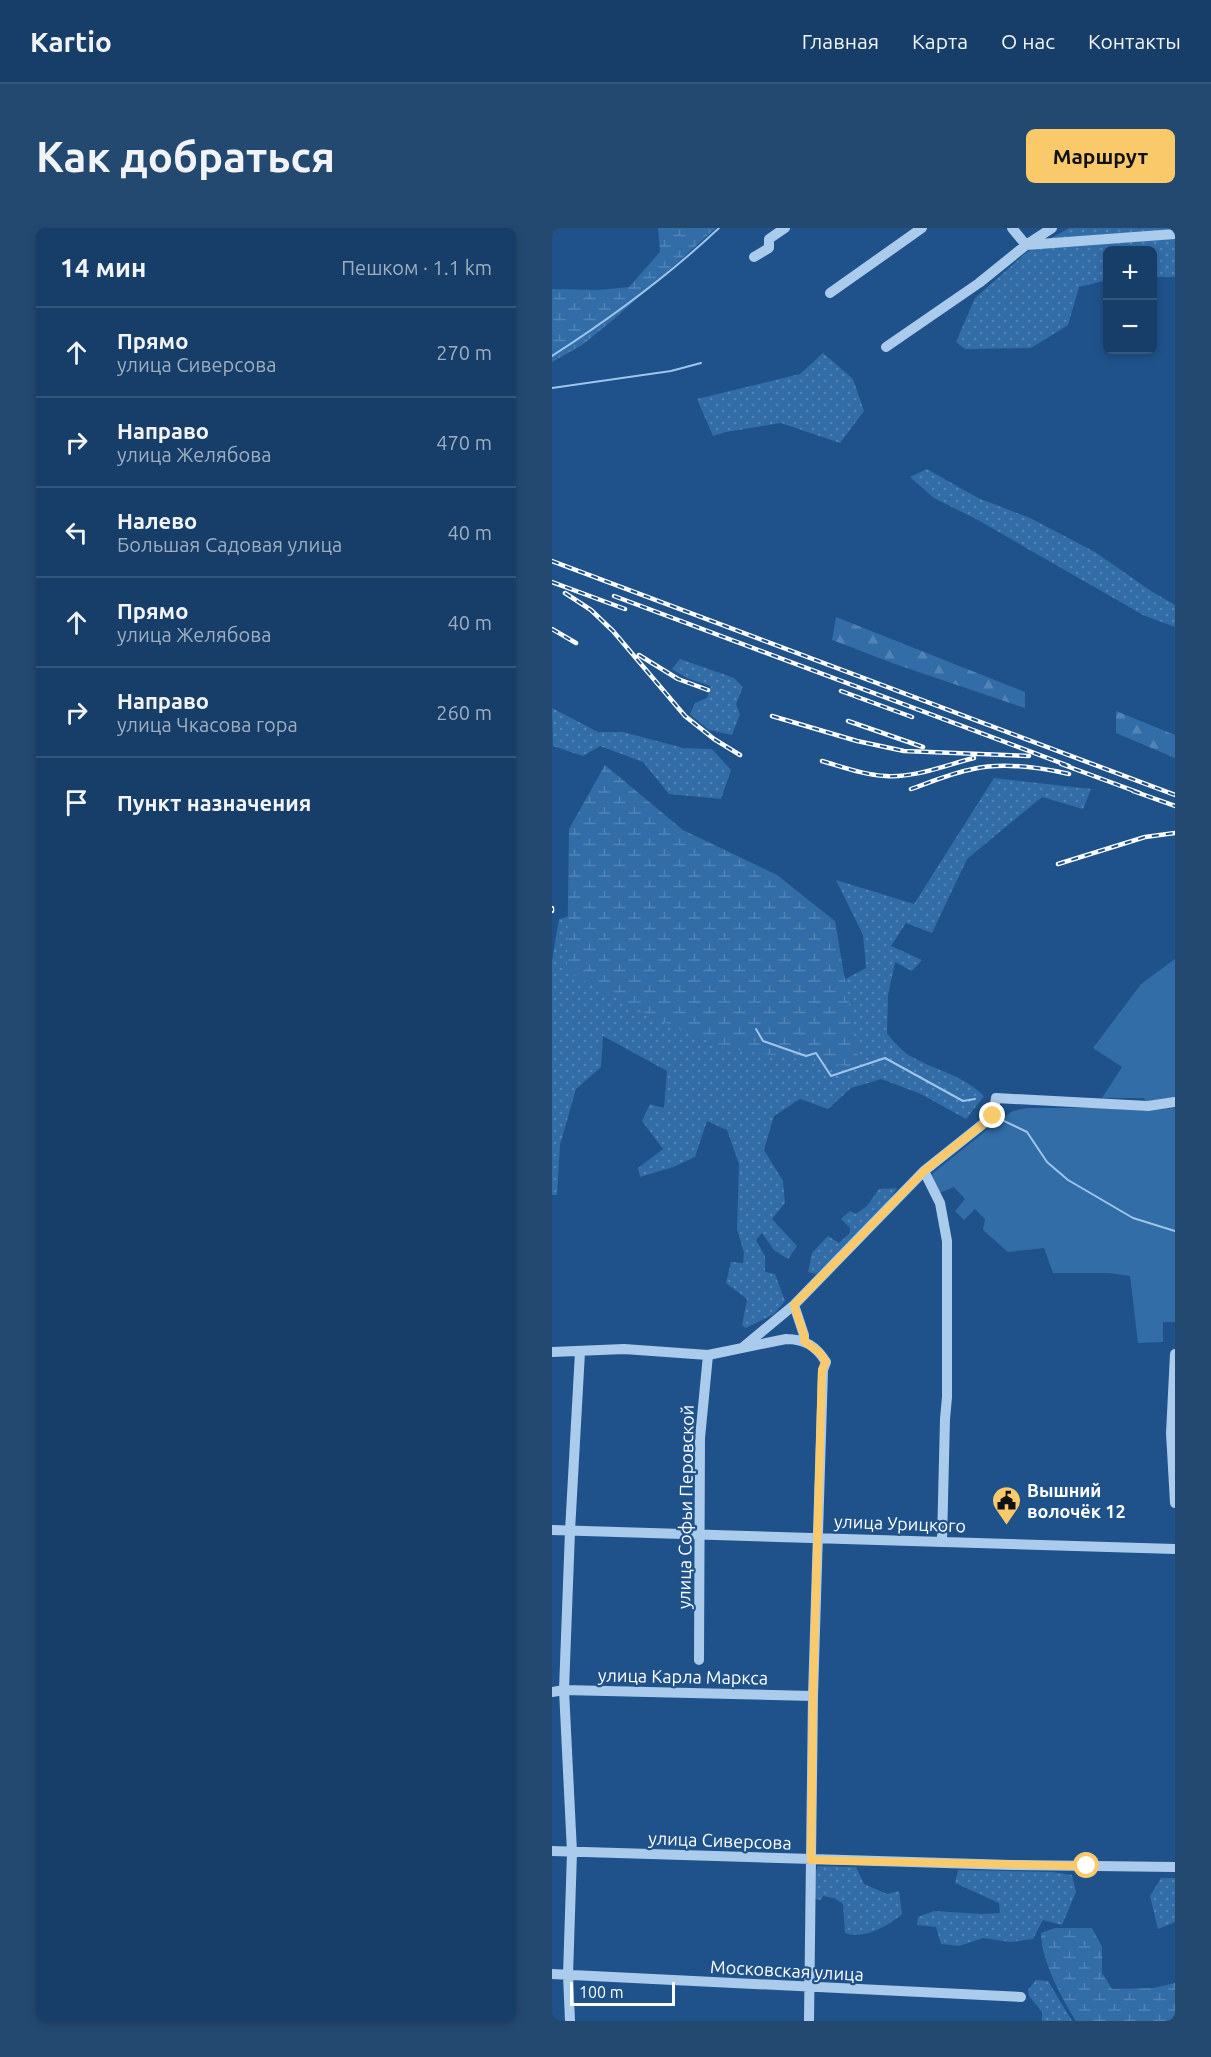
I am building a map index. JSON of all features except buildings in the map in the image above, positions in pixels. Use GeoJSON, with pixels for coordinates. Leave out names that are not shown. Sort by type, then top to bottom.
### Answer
{"type":"FeatureCollection","features":[{"type":"Feature","properties":{"kind":"street"},"geometry":{"type":"LineString","coordinates":[[754,257],[768,248],[769,239],[785,228]]}},
{"type":"Feature","properties":{"kind":"street"},"geometry":{"type":"LineString","coordinates":[[830,293],[922,228]]}},
{"type":"Feature","properties":{"kind":"street"},"geometry":{"type":"LineString","coordinates":[[1012,228],[1026,245]]}},
{"type":"Feature","properties":{"kind":"street"},"geometry":{"type":"LineString","coordinates":[[886,347],[979,283],[1026,245],[1052,228]]}},
{"type":"Feature","properties":{"kind":"street"},"geometry":{"type":"LineString","coordinates":[[1026,245],[1175,234]]}},
{"type":"Feature","properties":{"kind":"street"},"geometry":{"type":"LineString","coordinates":[[741,1349],[794,1305],[924,1171],[993,1116],[996,1098],[1148,1106],[1175,1102]]}},
{"type":"Feature","properties":{"kind":"street"},"geometry":{"type":"LineString","coordinates":[[924,1171],[940,1203],[947,1241],[947,1397],[942,1541]]}},
{"type":"Feature","properties":{"kind":"street"},"geometry":{"type":"LineString","coordinates":[[794,1305],[804,1341]]}},
{"type":"Feature","properties":{"kind":"street"},"geometry":{"type":"LineString","coordinates":[[552,1352],[624,1349],[708,1355],[786,1339],[804,1341],[820,1353],[826,1362],[822,1370],[813,1696],[809,2021]]}},
{"type":"Feature","properties":{"kind":"street"},"geometry":{"type":"LineString","coordinates":[[570,2021],[568,1975],[572,1852],[564,1690],[580,1352]]}},
{"type":"Feature","properties":{"kind":"street"},"geometry":{"type":"LineString","coordinates":[[1175,1354],[1171,1433],[1175,1503]]}},
{"type":"Feature","properties":{"kind":"street","name":"улица Софьи Перовской"},"geometry":{"type":"LineString","coordinates":[[699,1660],[700,1437],[708,1355]]}},
{"type":"Feature","properties":{"kind":"street","name":"улица Урицкого"},"geometry":{"type":"LineString","coordinates":[[552,1530],[1175,1549]]}},
{"type":"Feature","properties":{"kind":"street","name":"улица Карла Маркса"},"geometry":{"type":"LineString","coordinates":[[552,1692],[564,1690],[813,1696]]}},
{"type":"Feature","properties":{"kind":"street","name":"улица Сиверсова"},"geometry":{"type":"LineString","coordinates":[[552,1851],[811,1860],[1175,1867]]}},
{"type":"Feature","properties":{"kind":"street","name":"Московская улица"},"geometry":{"type":"LineString","coordinates":[[552,1974],[1021,1997]]}},
{"type":"Feature","properties":{"kind":"green space"},"geometry":{"type":"Polygon","coordinates":[[[658,228],[716,228],[614,319],[582,345],[552,362],[552,289],[598,290],[629,287],[660,252],[658,228]]]}},
{"type":"Feature","properties":{"kind":"green space"},"geometry":{"type":"Polygon","coordinates":[[[1069,228],[1175,228],[1175,277],[1157,277],[1157,246],[1103,246],[1103,281],[1079,287],[1068,325],[1031,348],[965,349],[956,342],[975,298],[1027,252],[1069,228]]]}},
{"type":"Feature","properties":{"kind":"green space"},"geometry":{"type":"Polygon","coordinates":[[[823,353],[853,379],[864,411],[840,443],[781,423],[713,436],[697,399],[800,374],[823,353]]]}},
{"type":"Feature","properties":{"kind":"green space"},"geometry":{"type":"Polygon","coordinates":[[[927,469],[978,498],[1030,518],[1095,552],[1175,605],[1175,627],[1143,615],[978,520],[934,498],[910,477],[927,469]]]}},
{"type":"Feature","properties":{"kind":"green space"},"geometry":{"type":"Polygon","coordinates":[[[836,617],[1025,692],[1025,708],[832,640],[836,617]]]}},
{"type":"Feature","properties":{"kind":"green space"},"geometry":{"type":"Polygon","coordinates":[[[680,659],[734,678],[743,687],[736,704],[740,714],[732,735],[709,730],[690,714],[695,703],[707,698],[711,686],[687,678],[672,669],[680,659]]]}},
{"type":"Feature","properties":{"kind":"green space"},"geometry":{"type":"Polygon","coordinates":[[[552,708],[598,732],[623,732],[683,748],[712,749],[731,770],[721,799],[669,794],[643,762],[600,746],[583,756],[553,746],[552,708]]]}},
{"type":"Feature","properties":{"kind":"green space"},"geometry":{"type":"Polygon","coordinates":[[[1116,711],[1175,735],[1175,758],[1116,733],[1116,711]]]}},
{"type":"Feature","properties":{"kind":"green space"},"geometry":{"type":"Polygon","coordinates":[[[605,765],[683,830],[777,875],[835,921],[860,1068],[724,1048],[655,1018],[567,972],[569,829],[605,765]]]}},
{"type":"Feature","properties":{"kind":"green space"},"geometry":{"type":"Polygon","coordinates":[[[994,778],[1091,789],[1083,809],[1042,797],[967,859],[932,933],[906,923],[891,946],[922,960],[912,971],[895,962],[888,995],[887,1034],[899,1047],[921,1062],[967,1083],[984,1096],[966,1119],[921,1094],[881,1079],[851,1088],[828,1109],[800,1099],[774,1116],[764,1150],[783,1181],[785,1203],[772,1219],[797,1246],[788,1259],[774,1250],[762,1233],[756,1240],[765,1256],[765,1272],[775,1274],[785,1301],[774,1314],[746,1328],[742,1325],[747,1299],[726,1283],[731,1262],[743,1263],[744,1253],[737,1229],[739,1164],[727,1130],[707,1121],[695,1157],[673,1167],[640,1177],[638,1168],[663,1149],[642,1121],[650,1104],[664,1108],[667,1071],[603,1036],[601,1067],[576,1089],[560,1145],[557,1195],[552,1195],[552,961],[559,919],[599,908],[805,1001],[866,968],[863,935],[836,880],[914,904],[994,778]]]}},
{"type":"Feature","properties":{"kind":"green space"},"geometry":{"type":"Polygon","coordinates":[[[1175,959],[1175,1100],[1146,1102],[1144,1098],[1102,1098],[1122,1067],[1093,1048],[1141,984],[1175,959]]]}},
{"type":"Feature","properties":{"kind":"green space"},"geometry":{"type":"Polygon","coordinates":[[[1027,1108],[1144,1111],[1175,1108],[1175,1322],[1163,1322],[1163,1342],[1138,1343],[1130,1276],[1108,1273],[1053,1273],[1044,1248],[1008,1252],[983,1230],[985,1219],[975,1209],[964,1220],[955,1211],[965,1199],[954,1187],[939,1193],[932,1178],[933,1173],[998,1121],[1013,1111],[1027,1108]]]}},
{"type":"Feature","properties":{"kind":"green space"},"geometry":{"type":"Polygon","coordinates":[[[897,1188],[881,1211],[848,1244],[816,1274],[808,1272],[812,1253],[828,1236],[839,1243],[850,1233],[850,1228],[841,1219],[850,1211],[856,1214],[867,1206],[879,1189],[897,1188]]]}},
{"type":"Feature","properties":{"kind":"green space"},"geometry":{"type":"Polygon","coordinates":[[[818,1866],[856,1867],[864,1884],[887,1894],[899,1891],[902,1914],[875,1931],[860,1935],[845,1933],[843,1904],[834,1898],[823,1896],[821,1900],[815,1899],[814,1877],[818,1866]]]}},
{"type":"Feature","properties":{"kind":"green space"},"geometry":{"type":"Polygon","coordinates":[[[958,1870],[1052,1872],[1072,1875],[1076,1892],[1062,1925],[1043,1920],[1033,1939],[1011,1942],[983,1938],[959,1946],[941,1944],[936,1927],[917,1925],[918,1917],[934,1911],[1000,1913],[999,1903],[955,1883],[958,1870]]]}},
{"type":"Feature","properties":{"kind":"green space"},"geometry":{"type":"Polygon","coordinates":[[[1161,1878],[1175,1878],[1175,1922],[1158,1929],[1150,1896],[1161,1878]]]}},
{"type":"Feature","properties":{"kind":"green space"},"geometry":{"type":"Polygon","coordinates":[[[1055,1928],[1092,1928],[1102,1947],[1102,1973],[1112,1989],[1153,1988],[1175,1983],[1175,2021],[1076,2021],[1048,1967],[1042,1944],[1041,1933],[1055,1928]]]}},
{"type":"Feature","properties":{"kind":"green space"},"geometry":{"type":"Polygon","coordinates":[[[1036,1980],[1048,1981],[1072,2021],[1042,2021],[1042,2012],[1029,1996],[1028,1990],[1036,1980]]]}},
{"type":"Feature","properties":{"kind":"waterway"},"geometry":{"type":"LineString","coordinates":[[552,356],[638,296],[719,228]]}},
{"type":"Feature","properties":{"kind":"waterway"},"geometry":{"type":"LineString","coordinates":[[552,388],[671,371],[701,363]]}},
{"type":"Feature","properties":{"kind":"waterway"},"geometry":{"type":"LineString","coordinates":[[756,1029],[763,1041],[806,1056],[816,1053],[831,1076],[885,1058],[963,1101],[975,1099]]}},
{"type":"Feature","properties":{"kind":"waterway"},"geometry":{"type":"LineString","coordinates":[[1002,1120],[1027,1132],[1047,1162],[1068,1180],[1133,1218],[1175,1231]]}},
{"type":"Feature","properties":{"kind":"railway"},"geometry":{"type":"LineString","coordinates":[[552,561],[1175,795]]}},
{"type":"Feature","properties":{"kind":"railway"},"geometry":{"type":"LineString","coordinates":[[552,582],[625,609]]}},
{"type":"Feature","properties":{"kind":"railway"},"geometry":{"type":"LineString","coordinates":[[565,593],[591,610],[613,631],[685,716],[714,739],[740,755]]}},
{"type":"Feature","properties":{"kind":"railway"},"geometry":{"type":"LineString","coordinates":[[614,596],[1069,766]]}},
{"type":"Feature","properties":{"kind":"railway"},"geometry":{"type":"LineString","coordinates":[[552,629],[576,643]]}},
{"type":"Feature","properties":{"kind":"railway"},"geometry":{"type":"LineString","coordinates":[[639,655],[678,679],[708,690]]}},
{"type":"Feature","properties":{"kind":"railway"},"geometry":{"type":"LineString","coordinates":[[841,691],[912,717]]}},
{"type":"Feature","properties":{"kind":"railway"},"geometry":{"type":"LineString","coordinates":[[772,716],[857,741],[904,751],[1029,756]]}},
{"type":"Feature","properties":{"kind":"railway"},"geometry":{"type":"LineString","coordinates":[[848,721],[923,747]]}},
{"type":"Feature","properties":{"kind":"railway"},"geometry":{"type":"LineString","coordinates":[[822,761],[870,774],[897,776],[919,773],[974,758]]}},
{"type":"Feature","properties":{"kind":"railway"},"geometry":{"type":"LineString","coordinates":[[1061,764],[1140,793]]}},
{"type":"Feature","properties":{"kind":"railway"},"geometry":{"type":"LineString","coordinates":[[911,789],[957,773],[985,767],[1021,766],[1069,774]]}},
{"type":"Feature","properties":{"kind":"railway"},"geometry":{"type":"LineString","coordinates":[[1133,791],[1175,806]]}},
{"type":"Feature","properties":{"kind":"railway"},"geometry":{"type":"LineString","coordinates":[[1058,864],[1145,837],[1175,833]]}},
{"type":"Feature","properties":{"kind":"place","name":"Вышний волочёк 12"},"geometry":{"type":"Point","coordinates":[1006,1526]}},
{"type":"Feature","properties":{"kind":"route"},"geometry":{"type":"LineString","coordinates":[[993,1116],[924,1171],[794,1305],[804,1341],[820,1353],[826,1362],[822,1370],[811,1860],[1087,1866]]}}]}
